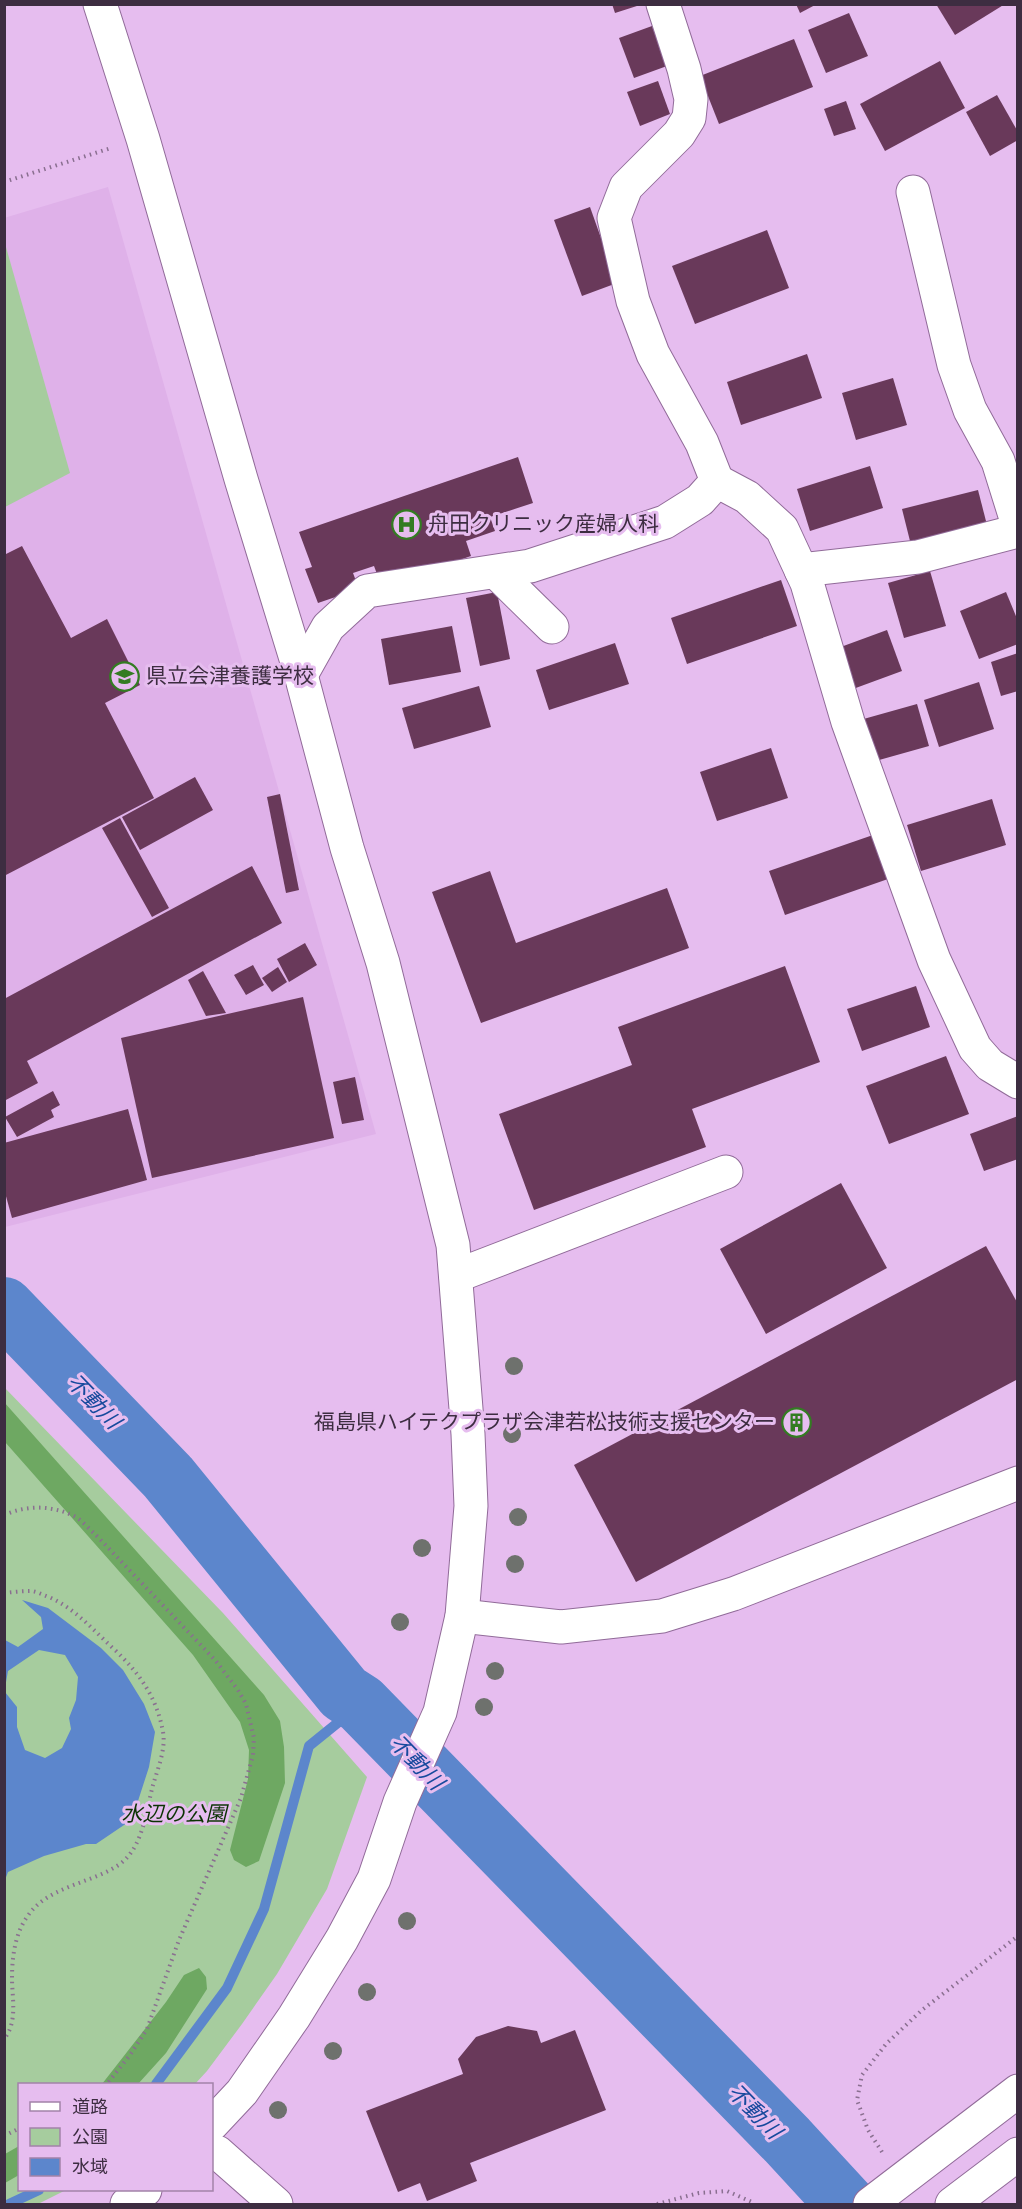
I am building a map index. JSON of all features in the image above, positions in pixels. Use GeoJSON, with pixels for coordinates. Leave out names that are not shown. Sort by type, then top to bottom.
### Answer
{"type":"FeatureCollection","features":[{"type":"Feature","properties":{"kind":"main road"},"geometry":{"type":"LineString","coordinates":[[100,4],[143,139],[241,479],[301,675],[347,848],[383,963],[453,1245],[456,1275],[471,1506],[462,1616],[440,1712],[400,1802],[374,1878],[342,1939],[294,2017],[242,2092],[214,2138],[276,2205]]}},
{"type":"Feature","properties":{"kind":"main road"},"geometry":{"type":"LineString","coordinates":[[663,4],[691,99],[689,118],[679,134],[626,187],[614,218],[633,301],[653,354],[702,443],[717,481],[747,497],[782,529],[807,583],[848,722],[934,960],[975,1048],[990,1065],[1017,1082]]}},
{"type":"Feature","properties":{"kind":"main road"},"geometry":{"type":"LineString","coordinates":[[913,192],[954,365],[970,410],[998,460],[1017,525]]}},
{"type":"Feature","properties":{"kind":"main road"},"geometry":{"type":"LineString","coordinates":[[301,675],[328,627],[367,591],[530,566],[665,522],[700,500],[717,481]]}},
{"type":"Feature","properties":{"kind":"main road"},"geometry":{"type":"LineString","coordinates":[[801,570],[918,557],[1017,531]]}},
{"type":"Feature","properties":{"kind":"main road"},"geometry":{"type":"LineString","coordinates":[[496,572],[552,627]]}},
{"type":"Feature","properties":{"kind":"main road"},"geometry":{"type":"LineString","coordinates":[[456,1275],[726,1172]]}},
{"type":"Feature","properties":{"kind":"main road"},"geometry":{"type":"LineString","coordinates":[[462,1616],[561,1627],[662,1616],[744,1590],[1017,1483]]}},
{"type":"Feature","properties":{"kind":"main road"},"geometry":{"type":"LineString","coordinates":[[870,2205],[1017,2091]]}},
{"type":"Feature","properties":{"kind":"main road"},"geometry":{"type":"LineString","coordinates":[[952,2205],[1017,2154]]}},
{"type":"Feature","properties":{"kind":"main road"},"geometry":{"type":"LineString","coordinates":[[127,2205],[144,2191]]}},
{"type":"Feature","properties":{"kind":"path"},"geometry":{"type":"LineString","coordinates":[[4,182],[143,139]]}},
{"type":"Feature","properties":{"kind":"path"},"geometry":{"type":"LineString","coordinates":[[4,1515],[16,1509],[36,1506],[75,1517],[96,1534],[215,1660],[238,1690],[251,1719],[254,1738],[253,1755],[241,1798],[179,1940],[147,2029],[109,2083]]}},
{"type":"Feature","properties":{"kind":"path"},"geometry":{"type":"LineString","coordinates":[[4,1593],[34,1591],[67,1605],[136,1671],[155,1703],[164,1734],[162,1760],[140,1836],[129,1856],[117,1866],[42,1900],[28,1914],[19,1931],[12,1976],[13,2019],[9,2034],[4,2040]]}},
{"type":"Feature","properties":{"kind":"path"},"geometry":{"type":"LineString","coordinates":[[883,2153],[868,2130],[857,2100],[862,2075],[886,2044],[922,2010],[1017,1936]]}},
{"type":"Feature","properties":{"kind":"path"},"geometry":{"type":"LineString","coordinates":[[4,2136],[18,2129]]}},
{"type":"Feature","properties":{"kind":"path"},"geometry":{"type":"LineString","coordinates":[[657,2205],[699,2193],[727,2191],[752,2202],[753,2205]]}},
{"type":"Feature","properties":{"kind":"shaded area","name":"県立会津養護学校"},"geometry":{"type":"Polygon","coordinates":[[[108,187],[376,1134],[5,1227],[4,218],[108,187]]]}},
{"type":"Feature","properties":{"kind":"green space"},"geometry":{"type":"Polygon","coordinates":[[[4,240],[70,473],[5,507],[4,507],[4,240]]]}},
{"type":"Feature","properties":{"kind":"green space","name":"水辺の公園"},"geometry":{"type":"Polygon","coordinates":[[[4,1387],[223,1613],[367,1777],[327,1889],[277,1974],[207,2071],[196,2083],[18,2083],[18,2191],[64,2191],[38,2204],[4,2204],[4,1387]]]}},
{"type":"Feature","properties":{"kind":"green space"},"geometry":{"type":"Polygon","coordinates":[[[4,1402],[264,1695],[280,1721],[284,1747],[285,1783],[259,1861],[246,1867],[234,1860],[230,1850],[248,1779],[249,1750],[240,1722],[193,1655],[5,1442],[4,1402]]]}},
{"type":"Feature","properties":{"kind":"green space"},"geometry":{"type":"Polygon","coordinates":[[[199,1968],[206,1977],[207,1989],[166,2053],[139,2083],[103,2083],[166,2002],[184,1975],[199,1968]]]}},
{"type":"Feature","properties":{"kind":"green space"},"geometry":{"type":"Polygon","coordinates":[[[18,2147],[18,2176],[5,2183],[5,2154],[18,2147]]]}},
{"type":"Feature","properties":{"kind":"water"},"geometry":{"type":"Polygon","coordinates":[[[22,1600],[48,1608],[101,1648],[123,1670],[144,1704],[155,1732],[149,1767],[138,1801],[127,1823],[96,1844],[86,1844],[44,1856],[8,1872],[5,1880],[5,1692],[17,1707],[17,1727],[25,1750],[45,1758],[62,1748],[71,1729],[69,1718],[76,1700],[78,1677],[65,1655],[39,1650],[8,1671],[5,1688],[5,1640],[18,1647],[43,1629],[41,1617],[22,1600]]]}},
{"type":"Feature","properties":{"kind":"building"},"geometry":{"type":"Polygon","coordinates":[[[612,4],[640,4],[640,5],[615,13],[612,4]]]}},
{"type":"Feature","properties":{"kind":"building"},"geometry":{"type":"Polygon","coordinates":[[[796,4],[817,4],[800,13],[796,4]]]}},
{"type":"Feature","properties":{"kind":"building"},"geometry":{"type":"Polygon","coordinates":[[[936,4],[1005,4],[955,35],[936,4]]]}},
{"type":"Feature","properties":{"kind":"building"},"geometry":{"type":"Polygon","coordinates":[[[849,13],[868,56],[826,73],[808,30],[849,13]]]}},
{"type":"Feature","properties":{"kind":"building"},"geometry":{"type":"Polygon","coordinates":[[[652,26],[667,66],[634,78],[619,38],[652,26]]]}},
{"type":"Feature","properties":{"kind":"building"},"geometry":{"type":"Polygon","coordinates":[[[794,39],[813,87],[719,124],[700,76],[794,39]]]}},
{"type":"Feature","properties":{"kind":"building"},"geometry":{"type":"Polygon","coordinates":[[[940,61],[965,108],[885,151],[860,104],[940,61]]]}},
{"type":"Feature","properties":{"kind":"building"},"geometry":{"type":"Polygon","coordinates":[[[658,81],[670,114],[640,126],[627,92],[658,81]]]}},
{"type":"Feature","properties":{"kind":"building"},"geometry":{"type":"Polygon","coordinates":[[[997,95],[1018,132],[1018,140],[990,156],[966,112],[997,95]]]}},
{"type":"Feature","properties":{"kind":"building"},"geometry":{"type":"Polygon","coordinates":[[[846,101],[856,129],[834,136],[824,109],[846,101]]]}},
{"type":"Feature","properties":{"kind":"building"},"geometry":{"type":"Polygon","coordinates":[[[590,207],[617,283],[582,296],[554,220],[590,207]]]}},
{"type":"Feature","properties":{"kind":"building"},"geometry":{"type":"Polygon","coordinates":[[[767,230],[789,288],[695,324],[672,266],[767,230]]]}},
{"type":"Feature","properties":{"kind":"building"},"geometry":{"type":"Polygon","coordinates":[[[807,354],[822,398],[741,425],[727,382],[807,354]]]}},
{"type":"Feature","properties":{"kind":"building"},"geometry":{"type":"Polygon","coordinates":[[[893,378],[907,425],[856,440],[842,393],[893,378]]]}},
{"type":"Feature","properties":{"kind":"building","name":"舟田クリニック産婦人科"},"geometry":{"type":"Polygon","coordinates":[[[518,457],[533,503],[490,517],[495,531],[466,541],[471,556],[393,583],[380,582],[374,566],[353,573],[359,589],[318,603],[305,569],[312,567],[299,532],[518,457]]]}},
{"type":"Feature","properties":{"kind":"building"},"geometry":{"type":"Polygon","coordinates":[[[870,466],[883,508],[810,531],[797,489],[870,466]]]}},
{"type":"Feature","properties":{"kind":"building"},"geometry":{"type":"Polygon","coordinates":[[[978,490],[987,525],[911,545],[902,509],[978,490]]]}},
{"type":"Feature","properties":{"kind":"building"},"geometry":{"type":"Polygon","coordinates":[[[22,546],[71,638],[107,619],[140,685],[105,703],[154,798],[4,876],[4,555],[22,546]]]}},
{"type":"Feature","properties":{"kind":"building"},"geometry":{"type":"Polygon","coordinates":[[[930,571],[946,626],[904,638],[888,583],[930,571]]]}},
{"type":"Feature","properties":{"kind":"building"},"geometry":{"type":"Polygon","coordinates":[[[781,580],[797,626],[687,664],[671,618],[781,580]]]}},
{"type":"Feature","properties":{"kind":"building"},"geometry":{"type":"Polygon","coordinates":[[[497,592],[510,659],[480,666],[466,598],[497,592]]]}},
{"type":"Feature","properties":{"kind":"building"},"geometry":{"type":"Polygon","coordinates":[[[1006,592],[1018,621],[1018,644],[979,659],[960,611],[1006,592]]]}},
{"type":"Feature","properties":{"kind":"building"},"geometry":{"type":"Polygon","coordinates":[[[452,626],[461,672],[389,685],[381,639],[452,626]]]}},
{"type":"Feature","properties":{"kind":"building"},"geometry":{"type":"Polygon","coordinates":[[[887,630],[902,671],[853,689],[838,648],[887,630]]]}},
{"type":"Feature","properties":{"kind":"building"},"geometry":{"type":"Polygon","coordinates":[[[615,643],[629,684],[549,710],[536,670],[615,643]]]}},
{"type":"Feature","properties":{"kind":"building"},"geometry":{"type":"Polygon","coordinates":[[[1018,653],[1018,691],[1001,696],[991,662],[1018,653]]]}},
{"type":"Feature","properties":{"kind":"building"},"geometry":{"type":"Polygon","coordinates":[[[979,682],[994,729],[939,747],[924,700],[979,682]]]}},
{"type":"Feature","properties":{"kind":"building"},"geometry":{"type":"Polygon","coordinates":[[[479,686],[491,727],[414,749],[402,708],[479,686]]]}},
{"type":"Feature","properties":{"kind":"building"},"geometry":{"type":"Polygon","coordinates":[[[917,704],[929,746],[872,762],[860,720],[917,704]]]}},
{"type":"Feature","properties":{"kind":"building"},"geometry":{"type":"Polygon","coordinates":[[[771,748],[788,798],[717,821],[700,772],[771,748]]]}},
{"type":"Feature","properties":{"kind":"building"},"geometry":{"type":"Polygon","coordinates":[[[195,777],[213,810],[140,850],[122,817],[195,777]]]}},
{"type":"Feature","properties":{"kind":"building"},"geometry":{"type":"Polygon","coordinates":[[[280,794],[299,890],[286,893],[267,797],[280,794]]]}},
{"type":"Feature","properties":{"kind":"building"},"geometry":{"type":"Polygon","coordinates":[[[992,799],[1006,845],[921,871],[907,825],[992,799]]]}},
{"type":"Feature","properties":{"kind":"building"},"geometry":{"type":"Polygon","coordinates":[[[120,818],[169,908],[152,917],[102,828],[120,818]]]}},
{"type":"Feature","properties":{"kind":"building"},"geometry":{"type":"Polygon","coordinates":[[[873,835],[888,879],[785,915],[769,871],[873,835]]]}},
{"type":"Feature","properties":{"kind":"building"},"geometry":{"type":"Polygon","coordinates":[[[252,866],[282,923],[27,1061],[38,1083],[4,1101],[4,999],[252,866]]]}},
{"type":"Feature","properties":{"kind":"building"},"geometry":{"type":"Polygon","coordinates":[[[490,871],[516,943],[667,888],[689,948],[481,1023],[432,892],[490,871]]]}},
{"type":"Feature","properties":{"kind":"building"},"geometry":{"type":"Polygon","coordinates":[[[305,943],[317,965],[289,982],[277,959],[305,943]]]}},
{"type":"Feature","properties":{"kind":"building"},"geometry":{"type":"Polygon","coordinates":[[[253,965],[264,985],[246,995],[234,975],[253,965]]]}},
{"type":"Feature","properties":{"kind":"building"},"geometry":{"type":"Polygon","coordinates":[[[785,966],[820,1062],[692,1109],[706,1147],[534,1210],[499,1114],[632,1065],[618,1027],[785,966]]]}},
{"type":"Feature","properties":{"kind":"building"},"geometry":{"type":"Polygon","coordinates":[[[278,967],[287,982],[272,992],[262,978],[278,967]]]}},
{"type":"Feature","properties":{"kind":"building"},"geometry":{"type":"Polygon","coordinates":[[[203,971],[226,1013],[206,1016],[188,980],[203,971]]]}},
{"type":"Feature","properties":{"kind":"building"},"geometry":{"type":"Polygon","coordinates":[[[916,986],[930,1027],[862,1051],[847,1009],[916,986]]]}},
{"type":"Feature","properties":{"kind":"building"},"geometry":{"type":"Polygon","coordinates":[[[303,997],[334,1138],[152,1178],[121,1038],[303,997]]]}},
{"type":"Feature","properties":{"kind":"building"},"geometry":{"type":"Polygon","coordinates":[[[946,1056],[969,1114],[889,1144],[866,1086],[946,1056]]]}},
{"type":"Feature","properties":{"kind":"building"},"geometry":{"type":"Polygon","coordinates":[[[355,1077],[364,1120],[342,1124],[333,1082],[355,1077]]]}},
{"type":"Feature","properties":{"kind":"building"},"geometry":{"type":"Polygon","coordinates":[[[53,1091],[60,1105],[51,1110],[54,1117],[17,1137],[5,1117],[53,1091]]]}},
{"type":"Feature","properties":{"kind":"building"},"geometry":{"type":"Polygon","coordinates":[[[128,1109],[147,1180],[12,1218],[4,1189],[4,1143],[128,1109]]]}},
{"type":"Feature","properties":{"kind":"building"},"geometry":{"type":"Polygon","coordinates":[[[1018,1116],[1018,1159],[984,1171],[970,1134],[1018,1116]]]}},
{"type":"Feature","properties":{"kind":"building"},"geometry":{"type":"Polygon","coordinates":[[[841,1183],[887,1268],[766,1334],[720,1249],[841,1183]]]}},
{"type":"Feature","properties":{"kind":"building","name":"福島県ハイテクプラザ会津若松技術支援センター"},"geometry":{"type":"Polygon","coordinates":[[[986,1246],[1018,1304],[1018,1379],[636,1582],[574,1465],[986,1246]]]}},
{"type":"Feature","properties":{"kind":"building"},"geometry":{"type":"Polygon","coordinates":[[[508,2026],[537,2031],[541,2043],[575,2030],[606,2110],[470,2163],[477,2181],[427,2201],[420,2183],[398,2192],[366,2111],[463,2074],[458,2059],[476,2037],[508,2026]]]}},
{"type":"Feature","properties":{"kind":"waterway","name":"不動川"},"geometry":{"type":"LineString","coordinates":[[4,1307],[168,1477],[344,1693],[361,1704],[787,2140],[846,2204]]}},
{"type":"Feature","properties":{"kind":"waterway"},"geometry":{"type":"LineString","coordinates":[[157,2083],[227,1988],[264,1909],[309,1746],[361,1704]]}},
{"type":"Feature","properties":{"kind":"waterway"},"geometry":{"type":"LineString","coordinates":[[9,2204],[37,2191]]}},
{"type":"Feature","properties":{"kind":"place","name":"舟田クリニック産婦人科"},"geometry":{"type":"Point","coordinates":[407,524]}},
{"type":"Feature","properties":{"kind":"place","name":"県立会津養護学校"},"geometry":{"type":"Point","coordinates":[125,676]}},
{"type":"Feature","properties":{"kind":"place","name":"福島県ハイテクプラザ会津若松技術支援センター"},"geometry":{"type":"Point","coordinates":[796,1422]}}]}
